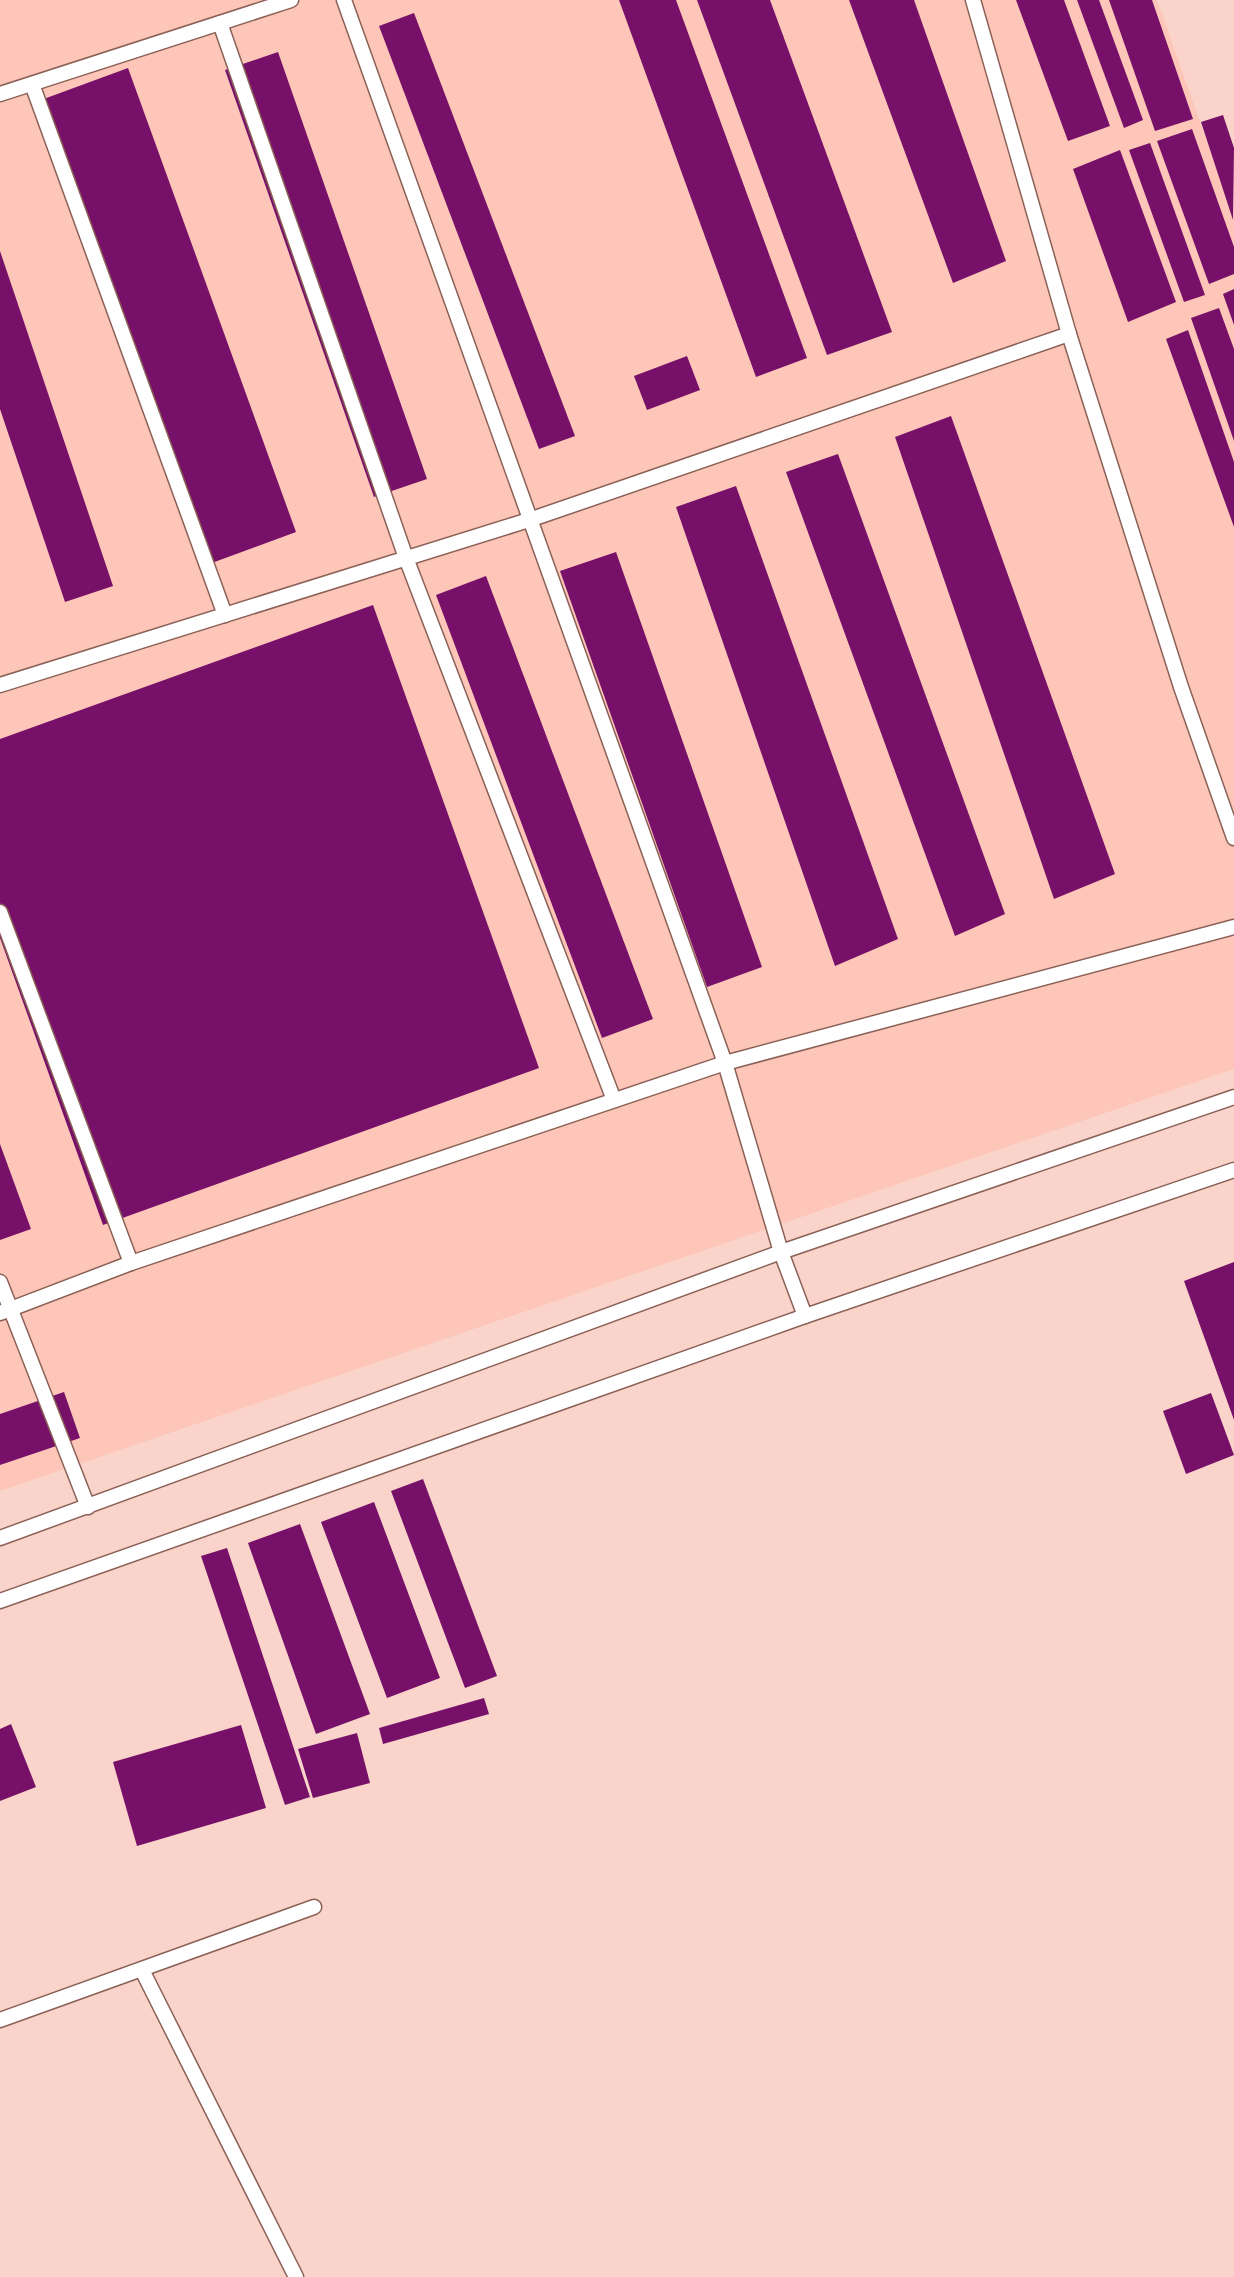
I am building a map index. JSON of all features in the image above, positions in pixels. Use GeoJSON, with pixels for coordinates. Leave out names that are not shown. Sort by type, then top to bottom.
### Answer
{"type":"FeatureCollection","features":[{"type":"Feature","properties":{"kind":"lane"},"geometry":{"type":"LineString","coordinates":[[0,94],[291,0]]}},
{"type":"Feature","properties":{"kind":"lane"},"geometry":{"type":"LineString","coordinates":[[344,0],[725,1063],[781,1252],[805,1316]]}},
{"type":"Feature","properties":{"kind":"lane"},"geometry":{"type":"LineString","coordinates":[[973,0],[1069,334],[1176,673],[1234,838]]}},
{"type":"Feature","properties":{"kind":"lane"},"geometry":{"type":"LineString","coordinates":[[220,23],[406,558],[614,1100]]}},
{"type":"Feature","properties":{"kind":"lane"},"geometry":{"type":"LineString","coordinates":[[32,84],[225,615]]}},
{"type":"Feature","properties":{"kind":"lane"},"geometry":{"type":"LineString","coordinates":[[0,685],[532,519],[1069,334]]}},
{"type":"Feature","properties":{"kind":"lane"},"geometry":{"type":"LineString","coordinates":[[0,912],[131,1263]]}},
{"type":"Feature","properties":{"kind":"lane"},"geometry":{"type":"LineString","coordinates":[[5,1311],[131,1263],[725,1063],[1234,927]]}},
{"type":"Feature","properties":{"kind":"lane"},"geometry":{"type":"LineString","coordinates":[[0,1538],[781,1252],[1234,1097]]}},
{"type":"Feature","properties":{"kind":"lane"},"geometry":{"type":"LineString","coordinates":[[0,1601],[805,1316],[1234,1170]]}},
{"type":"Feature","properties":{"kind":"lane"},"geometry":{"type":"LineString","coordinates":[[0,1282],[5,1311],[88,1507]]}},
{"type":"Feature","properties":{"kind":"lane"},"geometry":{"type":"LineString","coordinates":[[0,2020],[314,1907]]}},
{"type":"Feature","properties":{"kind":"lane"},"geometry":{"type":"LineString","coordinates":[[142,1970],[296,2277]]}},
{"type":"Feature","properties":{"kind":"shaded area"},"geometry":{"type":"Polygon","coordinates":[[[0,0],[1157,0],[1234,218],[1234,1069],[0,1491],[0,0]]]}},
{"type":"Feature","properties":{"kind":"building"},"geometry":{"type":"Polygon","coordinates":[[[619,0],[676,0],[807,358],[756,377],[619,0]]]}},
{"type":"Feature","properties":{"kind":"building"},"geometry":{"type":"Polygon","coordinates":[[[697,0],[770,0],[892,332],[827,355],[697,0]]]}},
{"type":"Feature","properties":{"kind":"building"},"geometry":{"type":"Polygon","coordinates":[[[849,0],[914,0],[1006,261],[953,283],[849,0]]]}},
{"type":"Feature","properties":{"kind":"building"},"geometry":{"type":"Polygon","coordinates":[[[1016,0],[1064,0],[1110,126],[1068,141],[1016,0]]]}},
{"type":"Feature","properties":{"kind":"building"},"geometry":{"type":"Polygon","coordinates":[[[1077,0],[1099,0],[1143,120],[1124,128],[1077,0]]]}},
{"type":"Feature","properties":{"kind":"building"},"geometry":{"type":"Polygon","coordinates":[[[1109,0],[1152,0],[1193,119],[1155,131],[1109,0]]]}},
{"type":"Feature","properties":{"kind":"building"},"geometry":{"type":"Polygon","coordinates":[[[414,13],[575,436],[539,449],[379,26],[414,13]]]}},
{"type":"Feature","properties":{"kind":"building"},"geometry":{"type":"Polygon","coordinates":[[[278,52],[427,479],[374,497],[225,70],[278,52]]]}},
{"type":"Feature","properties":{"kind":"building"},"geometry":{"type":"Polygon","coordinates":[[[128,68],[296,532],[209,564],[41,100],[128,68]]]}},
{"type":"Feature","properties":{"kind":"building"},"geometry":{"type":"Polygon","coordinates":[[[1223,115],[1234,148],[1233,220],[1201,122],[1223,115]]]}},
{"type":"Feature","properties":{"kind":"building"},"geometry":{"type":"Polygon","coordinates":[[[1192,129],[1234,247],[1234,274],[1209,284],[1157,141],[1192,129]]]}},
{"type":"Feature","properties":{"kind":"building"},"geometry":{"type":"Polygon","coordinates":[[[1150,143],[1205,295],[1184,302],[1129,150],[1150,143]]]}},
{"type":"Feature","properties":{"kind":"building"},"geometry":{"type":"Polygon","coordinates":[[[1120,150],[1176,302],[1128,322],[1073,169],[1120,150]]]}},
{"type":"Feature","properties":{"kind":"building"},"geometry":{"type":"Polygon","coordinates":[[[0,251],[113,586],[65,602],[0,409],[0,251]]]}},
{"type":"Feature","properties":{"kind":"building"},"geometry":{"type":"Polygon","coordinates":[[[1234,289],[1234,325],[1223,294],[1234,289]]]}},
{"type":"Feature","properties":{"kind":"building"},"geometry":{"type":"Polygon","coordinates":[[[1219,308],[1234,349],[1234,441],[1191,318],[1219,308]]]}},
{"type":"Feature","properties":{"kind":"building"},"geometry":{"type":"Polygon","coordinates":[[[1188,330],[1234,462],[1234,527],[1166,339],[1188,330]]]}},
{"type":"Feature","properties":{"kind":"building"},"geometry":{"type":"Polygon","coordinates":[[[687,356],[700,390],[647,410],[634,376],[687,356]]]}},
{"type":"Feature","properties":{"kind":"building"},"geometry":{"type":"Polygon","coordinates":[[[951,416],[1115,874],[1054,899],[895,437],[951,416]]]}},
{"type":"Feature","properties":{"kind":"building"},"geometry":{"type":"Polygon","coordinates":[[[838,454],[1005,914],[955,936],[786,472],[838,454]]]}},
{"type":"Feature","properties":{"kind":"building"},"geometry":{"type":"Polygon","coordinates":[[[736,486],[898,939],[835,966],[676,507],[736,486]]]}},
{"type":"Feature","properties":{"kind":"building"},"geometry":{"type":"Polygon","coordinates":[[[616,552],[762,967],[707,987],[560,571],[616,552]]]}},
{"type":"Feature","properties":{"kind":"building"},"geometry":{"type":"Polygon","coordinates":[[[486,576],[653,1019],[602,1038],[436,595],[486,576]]]}},
{"type":"Feature","properties":{"kind":"building"},"geometry":{"type":"Polygon","coordinates":[[[373,605],[539,1068],[103,1225],[0,938],[0,739],[373,605]]]}},
{"type":"Feature","properties":{"kind":"building"},"geometry":{"type":"Polygon","coordinates":[[[0,1144],[31,1229],[0,1240],[0,1144]]]}},
{"type":"Feature","properties":{"kind":"building"},"geometry":{"type":"Polygon","coordinates":[[[1234,1262],[1234,1420],[1184,1281],[1234,1262]]]}},
{"type":"Feature","properties":{"kind":"building"},"geometry":{"type":"Polygon","coordinates":[[[64,1392],[80,1438],[0,1465],[0,1414],[64,1392]]]}},
{"type":"Feature","properties":{"kind":"building"},"geometry":{"type":"Polygon","coordinates":[[[1211,1393],[1234,1455],[1186,1474],[1163,1411],[1211,1393]]]}},
{"type":"Feature","properties":{"kind":"building"},"geometry":{"type":"Polygon","coordinates":[[[423,1479],[497,1676],[465,1688],[391,1491],[423,1479]]]}},
{"type":"Feature","properties":{"kind":"building"},"geometry":{"type":"Polygon","coordinates":[[[374,1502],[440,1678],[387,1698],[321,1522],[374,1502]]]}},
{"type":"Feature","properties":{"kind":"building"},"geometry":{"type":"Polygon","coordinates":[[[300,1524],[370,1714],[316,1734],[248,1543],[300,1524]]]}},
{"type":"Feature","properties":{"kind":"building"},"geometry":{"type":"Polygon","coordinates":[[[227,1548],[310,1797],[285,1805],[201,1556],[227,1548]]]}},
{"type":"Feature","properties":{"kind":"building"},"geometry":{"type":"Polygon","coordinates":[[[484,1698],[489,1714],[383,1744],[379,1728],[484,1698]]]}},
{"type":"Feature","properties":{"kind":"building"},"geometry":{"type":"Polygon","coordinates":[[[11,1724],[36,1787],[0,1801],[0,1729],[11,1724]]]}},
{"type":"Feature","properties":{"kind":"building"},"geometry":{"type":"Polygon","coordinates":[[[241,1725],[266,1808],[137,1846],[113,1762],[241,1725]]]}},
{"type":"Feature","properties":{"kind":"building"},"geometry":{"type":"Polygon","coordinates":[[[357,1733],[370,1783],[313,1798],[298,1749],[357,1733]]]}}]}
